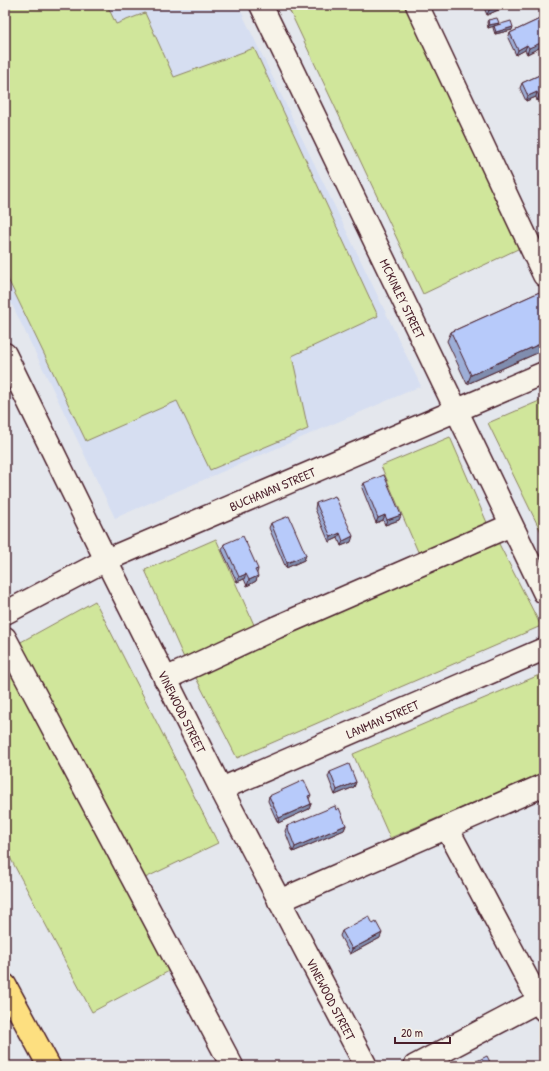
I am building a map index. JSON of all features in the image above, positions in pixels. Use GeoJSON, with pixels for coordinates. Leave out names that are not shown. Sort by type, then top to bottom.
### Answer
{"type":"FeatureCollection","features":[{"type":"Feature","properties":{"kind":"main road"},"geometry":{"type":"LineString","coordinates":[[5,985],[49,1066]]}},
{"type":"Feature","properties":{"kind":"street","name":"MCKINLEY STREET"},"geometry":{"type":"LineString","coordinates":[[261,5],[544,592]]}},
{"type":"Feature","properties":{"kind":"street"},"geometry":{"type":"LineString","coordinates":[[417,5],[544,276]]}},
{"type":"Feature","properties":{"kind":"street","name":"VINEWOOD STREET"},"geometry":{"type":"LineString","coordinates":[[5,354],[165,679],[366,1066]]}},
{"type":"Feature","properties":{"kind":"street","name":"BUCHANAN STREET"},"geometry":{"type":"LineString","coordinates":[[5,613],[106,560],[544,374]]}},
{"type":"Feature","properties":{"kind":"street"},"geometry":{"type":"LineString","coordinates":[[165,679],[314,611],[511,525]]}},
{"type":"Feature","properties":{"kind":"street"},"geometry":{"type":"LineString","coordinates":[[5,638],[232,1066]]}},
{"type":"Feature","properties":{"kind":"street","name":"LANMAN STREET"},"geometry":{"type":"LineString","coordinates":[[221,789],[544,649]]}},
{"type":"Feature","properties":{"kind":"street"},"geometry":{"type":"LineString","coordinates":[[279,901],[544,785]]}},
{"type":"Feature","properties":{"kind":"street"},"geometry":{"type":"LineString","coordinates":[[415,1066],[542,1003],[446,828]]}},
{"type":"Feature","properties":{"kind":"shaded area"},"geometry":{"type":"Polygon","coordinates":[[[5,5],[238,5],[421,386],[115,518],[5,290],[5,5]]]}},
{"type":"Feature","properties":{"kind":"green space"},"geometry":{"type":"Polygon","coordinates":[[[5,5],[107,5],[116,24],[145,13],[174,77],[254,48],[378,316],[292,356],[308,429],[210,470],[177,401],[86,441],[5,273],[5,5]]]}},
{"type":"Feature","properties":{"kind":"green space"},"geometry":{"type":"Polygon","coordinates":[[[287,5],[405,5],[520,248],[423,294],[287,5]]]}},
{"type":"Feature","properties":{"kind":"green space"},"geometry":{"type":"Polygon","coordinates":[[[544,399],[544,538],[488,423],[544,399]]]}},
{"type":"Feature","properties":{"kind":"green space"},"geometry":{"type":"Polygon","coordinates":[[[450,437],[488,525],[419,554],[381,466],[450,437]]]}},
{"type":"Feature","properties":{"kind":"green space"},"geometry":{"type":"Polygon","coordinates":[[[216,539],[255,627],[184,658],[145,570],[216,539]]]}},
{"type":"Feature","properties":{"kind":"green space"},"geometry":{"type":"Polygon","coordinates":[[[498,542],[541,626],[237,758],[195,676],[498,542]]]}},
{"type":"Feature","properties":{"kind":"green space"},"geometry":{"type":"Polygon","coordinates":[[[95,601],[218,843],[143,879],[19,643],[95,601]]]}},
{"type":"Feature","properties":{"kind":"green space"},"geometry":{"type":"Polygon","coordinates":[[[544,673],[544,773],[390,838],[353,754],[544,673]]]}},
{"type":"Feature","properties":{"kind":"green space"},"geometry":{"type":"Polygon","coordinates":[[[15,675],[171,970],[92,1012],[5,848],[5,680],[15,675]]]}},
{"type":"Feature","properties":{"kind":"building"},"geometry":{"type":"Polygon","coordinates":[[[487,5],[500,5],[489,10],[487,5]]]}},
{"type":"Feature","properties":{"kind":"building"},"geometry":{"type":"Polygon","coordinates":[[[544,17],[543,42],[529,48],[527,45],[518,50],[510,33],[544,17]]]}},
{"type":"Feature","properties":{"kind":"building"},"geometry":{"type":"Polygon","coordinates":[[[497,18],[499,23],[489,25],[488,20],[497,18]]]}},
{"type":"Feature","properties":{"kind":"building"},"geometry":{"type":"Polygon","coordinates":[[[511,21],[513,27],[496,32],[494,26],[511,21]]]}},
{"type":"Feature","properties":{"kind":"building"},"geometry":{"type":"Polygon","coordinates":[[[544,73],[544,94],[539,96],[537,92],[528,96],[522,83],[544,73]]]}},
{"type":"Feature","properties":{"kind":"building"},"geometry":{"type":"Polygon","coordinates":[[[544,290],[544,342],[471,375],[451,332],[544,290]]]}},
{"type":"Feature","properties":{"kind":"building"},"geometry":{"type":"Polygon","coordinates":[[[384,475],[401,515],[387,520],[385,515],[378,518],[364,483],[384,475]]]}},
{"type":"Feature","properties":{"kind":"building"},"geometry":{"type":"Polygon","coordinates":[[[335,496],[353,536],[343,541],[340,533],[331,537],[316,503],[335,496]]]}},
{"type":"Feature","properties":{"kind":"building"},"geometry":{"type":"Polygon","coordinates":[[[289,516],[306,555],[287,563],[271,523],[289,516]]]}},
{"type":"Feature","properties":{"kind":"building"},"geometry":{"type":"Polygon","coordinates":[[[243,536],[258,569],[255,570],[258,576],[249,580],[246,574],[239,577],[224,544],[243,536]]]}},
{"type":"Feature","properties":{"kind":"building"},"geometry":{"type":"Polygon","coordinates":[[[349,764],[356,782],[337,790],[330,772],[349,764]]]}},
{"type":"Feature","properties":{"kind":"building"},"geometry":{"type":"Polygon","coordinates":[[[304,780],[311,795],[308,796],[311,804],[279,818],[269,796],[304,780]]]}},
{"type":"Feature","properties":{"kind":"building"},"geometry":{"type":"Polygon","coordinates":[[[335,806],[336,810],[339,808],[346,825],[295,847],[287,826],[335,806]]]}},
{"type":"Feature","properties":{"kind":"building"},"geometry":{"type":"Polygon","coordinates":[[[369,916],[373,924],[376,922],[382,933],[352,949],[342,931],[369,916]]]}},
{"type":"Feature","properties":{"kind":"building"},"geometry":{"type":"Polygon","coordinates":[[[487,1056],[492,1066],[467,1066],[487,1056]]]}}]}
